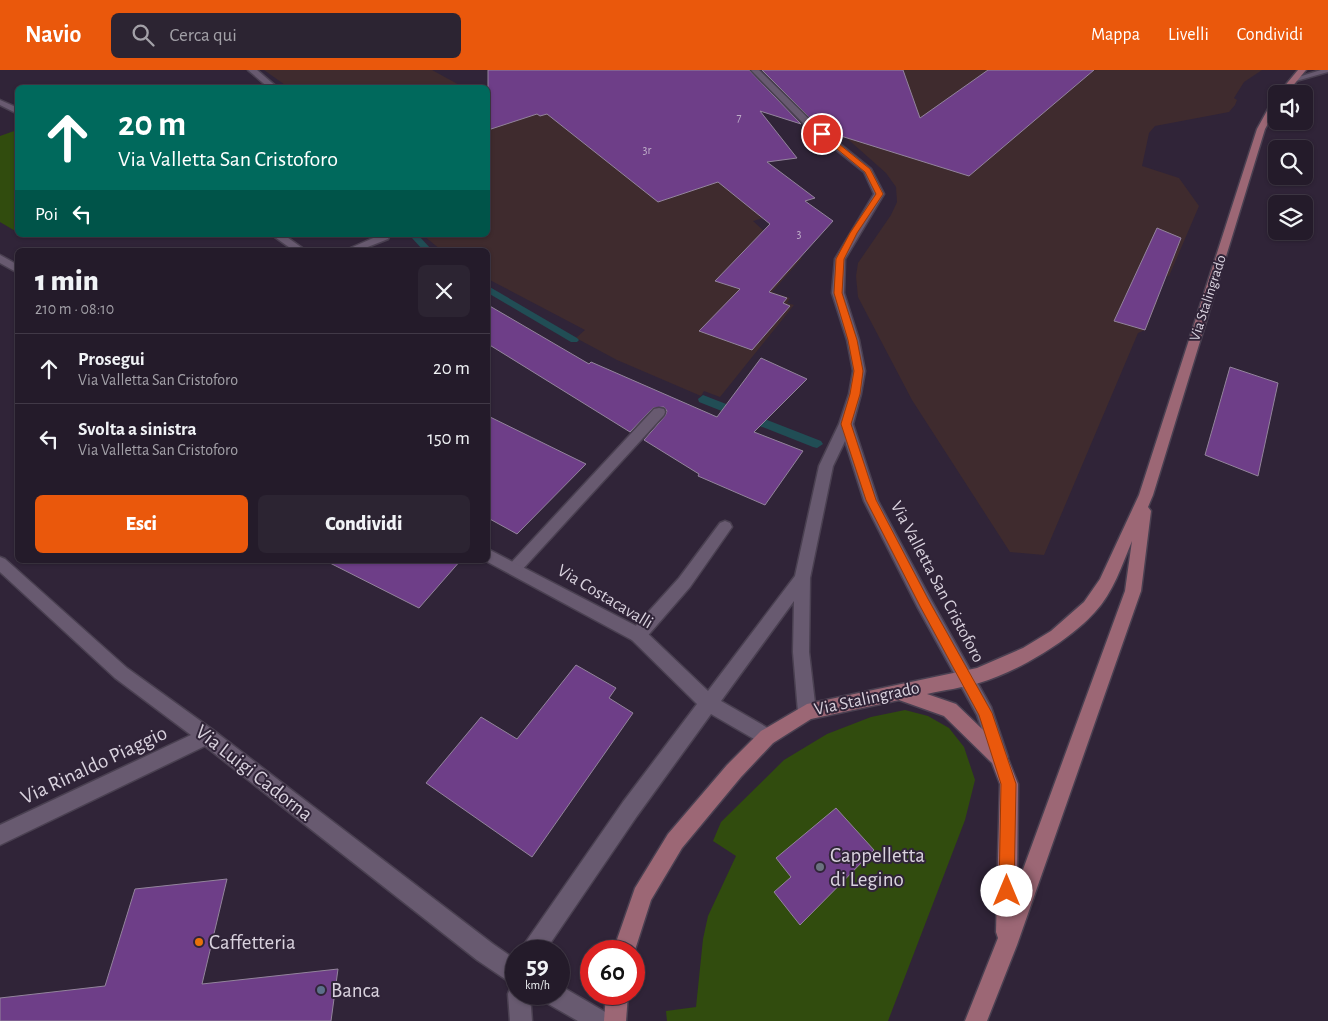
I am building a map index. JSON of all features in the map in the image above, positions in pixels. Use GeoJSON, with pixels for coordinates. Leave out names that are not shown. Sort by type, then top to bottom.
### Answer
{"type":"FeatureCollection","features":[{"type":"Feature","properties":{"kind":"main road"},"geometry":{"type":"LineString","coordinates":[[1290,85],[1302,70]]}},
{"type":"Feature","properties":{"kind":"main road","name":"Via Stalingrado"},"geometry":{"type":"LineString","coordinates":[[628,940],[642,895],[675,841],[734,771],[768,737],[807,712],[978,675],[1029,653],[1057,636],[1090,607],[1106,583],[1146,495],[1261,129],[1268,116]]}},
{"type":"Feature","properties":{"kind":"main road","name":"Via Stalingrado"},"geometry":{"type":"LineString","coordinates":[[976,1021],[1006,945],[1133,591],[1146,495]]}},
{"type":"Feature","properties":{"kind":"main road"},"geometry":{"type":"LineString","coordinates":[[899,693],[950,710],[999,757],[1008,784],[1006,945]]}},
{"type":"Feature","properties":{"kind":"main road"},"geometry":{"type":"LineString","coordinates":[[615,1021],[616,1005]]}},
{"type":"Feature","properties":{"kind":"street"},"geometry":{"type":"LineString","coordinates":[[252,70],[270,85]]}},
{"type":"Feature","properties":{"kind":"street"},"geometry":{"type":"LineString","coordinates":[[755,70],[807,122],[868,171],[879,194],[840,259],[838,293],[853,340],[859,371],[855,394],[846,424],[826,466],[802,578],[801,652],[807,712]]}},
{"type":"Feature","properties":{"kind":"street"},"geometry":{"type":"LineString","coordinates":[[1296,79],[1319,74],[1327,70]]}},
{"type":"Feature","properties":{"kind":"street"},"geometry":{"type":"LineString","coordinates":[[0,102],[15,110]]}},
{"type":"Feature","properties":{"kind":"street"},"geometry":{"type":"LineString","coordinates":[[280,237],[297,248]]}},
{"type":"Feature","properties":{"kind":"street"},"geometry":{"type":"LineString","coordinates":[[356,248],[384,237]]}},
{"type":"Feature","properties":{"kind":"street"},"geometry":{"type":"LineString","coordinates":[[0,258],[15,268]]}},
{"type":"Feature","properties":{"kind":"street"},"geometry":{"type":"LineString","coordinates":[[515,568],[659,412]]}},
{"type":"Feature","properties":{"kind":"street","name":"Via Valletta San Cristoforo"},"geometry":{"type":"LineString","coordinates":[[846,424],[871,500],[985,713],[999,757]]}},
{"type":"Feature","properties":{"kind":"street"},"geometry":{"type":"LineString","coordinates":[[638,635],[674,597],[700,564],[725,527]]}},
{"type":"Feature","properties":{"kind":"street","name":"Via Costacavalli"},"geometry":{"type":"LineString","coordinates":[[490,556],[638,635],[708,703],[768,737]]}},
{"type":"Feature","properties":{"kind":"street","name":"Via Luigi Cadorna"},"geometry":{"type":"LineString","coordinates":[[0,563],[121,673],[207,736],[477,946],[505,965]]}},
{"type":"Feature","properties":{"kind":"street"},"geometry":{"type":"LineString","coordinates":[[541,940],[630,809],[802,578]]}},
{"type":"Feature","properties":{"kind":"street","name":"Via Rinaldo Piaggio"},"geometry":{"type":"LineString","coordinates":[[0,834],[207,736]]}},
{"type":"Feature","properties":{"kind":"street"},"geometry":{"type":"LineString","coordinates":[[570,1004],[599,1021]]}},
{"type":"Feature","properties":{"kind":"street"},"geometry":{"type":"LineString","coordinates":[[520,1005],[521,1021]]}},
{"type":"Feature","properties":{"kind":"shaded area"},"geometry":{"type":"Polygon","coordinates":[[[264,70],[432,70],[459,85],[285,85],[264,70]]]}},
{"type":"Feature","properties":{"kind":"shaded area"},"geometry":{"type":"Polygon","coordinates":[[[770,70],[1262,70],[1244,82],[1234,98],[1237,100],[1235,105],[1229,112],[1155,126],[1149,133],[1142,166],[1179,178],[1199,206],[1169,276],[1163,274],[1157,302],[1145,330],[1138,333],[1044,555],[1010,552],[912,400],[858,297],[856,276],[858,263],[891,215],[897,202],[896,187],[886,173],[770,70]]]}},
{"type":"Feature","properties":{"kind":"shaded area"},"geometry":{"type":"Polygon","coordinates":[[[531,75],[658,83],[770,216],[753,221],[775,241],[773,245],[802,258],[772,292],[790,298],[787,303],[794,305],[720,397],[704,391],[701,396],[617,360],[576,338],[585,330],[490,280],[490,248],[439,248],[425,237],[490,237],[490,87],[531,75]]]}},
{"type":"Feature","properties":{"kind":"green space"},"geometry":{"type":"Polygon","coordinates":[[[15,131],[15,231],[0,222],[0,136],[15,131]]]}},
{"type":"Feature","properties":{"kind":"green space"},"geometry":{"type":"Polygon","coordinates":[[[905,710],[928,716],[949,728],[964,747],[975,780],[965,820],[888,1021],[667,1021],[666,1011],[696,1007],[703,939],[708,916],[736,856],[713,841],[721,822],[784,760],[827,734],[871,717],[905,710]]]}},
{"type":"Feature","properties":{"kind":"building"},"geometry":{"type":"Polygon","coordinates":[[[488,70],[749,70],[801,124],[760,111],[797,158],[767,162],[815,198],[805,201],[833,221],[769,292],[787,298],[783,303],[790,306],[752,350],[699,331],[740,289],[715,281],[770,224],[718,182],[658,202],[547,114],[540,116],[537,114],[490,129],[490,85],[488,85],[488,70]]]}},
{"type":"Feature","properties":{"kind":"building"},"geometry":{"type":"Polygon","coordinates":[[[762,70],[903,70],[920,118],[988,70],[1094,70],[969,176],[828,132],[811,119],[762,70]]]}},
{"type":"Feature","properties":{"kind":"building"},"geometry":{"type":"Polygon","coordinates":[[[1157,228],[1181,238],[1145,330],[1114,321],[1157,228]]]}},
{"type":"Feature","properties":{"kind":"building"},"geometry":{"type":"Polygon","coordinates":[[[490,306],[589,364],[591,362],[717,417],[761,358],[807,379],[754,432],[803,451],[765,505],[698,476],[699,474],[644,440],[665,416],[667,411],[664,407],[653,408],[630,432],[490,345],[490,306]]]}},
{"type":"Feature","properties":{"kind":"building"},"geometry":{"type":"Polygon","coordinates":[[[1230,367],[1278,383],[1258,476],[1205,455],[1230,367]]]}},
{"type":"Feature","properties":{"kind":"building"},"geometry":{"type":"Polygon","coordinates":[[[490,417],[586,464],[517,534],[490,519],[490,417]]]}},
{"type":"Feature","properties":{"kind":"building"},"geometry":{"type":"Polygon","coordinates":[[[330,563],[458,563],[419,608],[330,563]]]}},
{"type":"Feature","properties":{"kind":"building"},"geometry":{"type":"Polygon","coordinates":[[[576,665],[616,688],[609,698],[633,713],[532,857],[426,783],[481,717],[517,739],[576,665]]]}},
{"type":"Feature","properties":{"kind":"building","name":"Cappelletta di Legino"},"geometry":{"type":"Polygon","coordinates":[[[836,808],[874,850],[800,925],[774,892],[791,877],[776,858],[836,808]]]}},
{"type":"Feature","properties":{"kind":"building"},"geometry":{"type":"Polygon","coordinates":[[[227,879],[202,984],[338,969],[331,1021],[0,1021],[0,998],[105,986],[135,889],[227,879]]]}},
{"type":"Feature","properties":{"kind":"waterway"},"geometry":{"type":"LineString","coordinates":[[415,237],[426,248]]}},
{"type":"Feature","properties":{"kind":"waterway"},"geometry":{"type":"LineString","coordinates":[[490,290],[574,340]]}},
{"type":"Feature","properties":{"kind":"waterway"},"geometry":{"type":"LineString","coordinates":[[703,399],[817,444]]}},
{"type":"Feature","properties":{"kind":"place","name":"Cappelletta di Legino"},"geometry":{"type":"Point","coordinates":[820,867]}},
{"type":"Feature","properties":{"kind":"place","name":"Caffetteria"},"geometry":{"type":"Point","coordinates":[199,942]}},
{"type":"Feature","properties":{"kind":"place","name":"Banca"},"geometry":{"type":"Point","coordinates":[321,990]}},
{"type":"Feature","properties":{"kind":"route"},"geometry":{"type":"LineString","coordinates":[[822,134],[868,171],[879,194],[840,259],[838,293],[853,340],[859,371],[855,394],[846,424],[871,500],[924,603],[985,713],[1008,784],[1007,891]]}}]}
